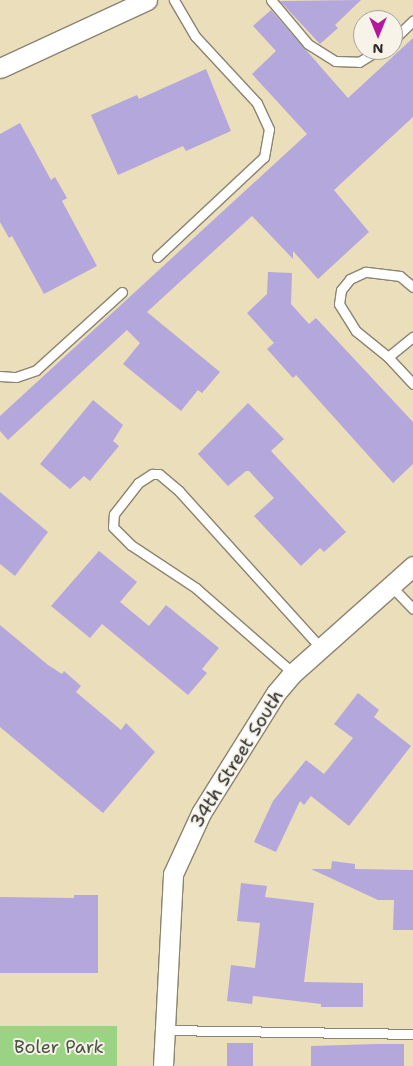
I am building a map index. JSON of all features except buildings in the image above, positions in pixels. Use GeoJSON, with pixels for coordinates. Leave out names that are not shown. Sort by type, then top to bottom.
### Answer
{"type":"FeatureCollection","features":[{"type":"Feature","properties":{"kind":"street"},"geometry":{"type":"LineString","coordinates":[[0,68],[148,0]]}},
{"type":"Feature","properties":{"kind":"street","name":"34th Street South"},"geometry":{"type":"LineString","coordinates":[[163,1066],[173,874],[201,813],[276,693],[293,673],[320,647],[392,587],[413,566]]}},
{"type":"Feature","properties":{"kind":"lane"},"geometry":{"type":"LineString","coordinates":[[157,257],[264,157],[269,129],[257,103],[195,36],[174,0]]}},
{"type":"Feature","properties":{"kind":"lane"},"geometry":{"type":"LineString","coordinates":[[271,0],[308,44],[334,62],[359,62],[362,60]]}},
{"type":"Feature","properties":{"kind":"lane"},"geometry":{"type":"LineString","coordinates":[[403,30],[413,21]]}},
{"type":"Feature","properties":{"kind":"lane"},"geometry":{"type":"LineString","coordinates":[[413,287],[400,276],[365,272],[350,278],[341,290],[339,304],[343,313],[356,330],[388,358],[413,384]]}},
{"type":"Feature","properties":{"kind":"lane"},"geometry":{"type":"LineString","coordinates":[[0,376],[16,377],[36,370],[122,292]]}},
{"type":"Feature","properties":{"kind":"lane"},"geometry":{"type":"LineString","coordinates":[[388,358],[413,337]]}},
{"type":"Feature","properties":{"kind":"lane"},"geometry":{"type":"LineString","coordinates":[[293,673],[196,588],[131,545],[113,527],[114,514],[138,483],[152,474],[159,474],[179,491],[320,647]]}},
{"type":"Feature","properties":{"kind":"lane"},"geometry":{"type":"LineString","coordinates":[[392,587],[413,609]]}},
{"type":"Feature","properties":{"kind":"lane"},"geometry":{"type":"LineString","coordinates":[[164,1030],[413,1034]]}},
{"type":"Feature","properties":{"kind":"green space","name":"Boler Park"},"geometry":{"type":"Polygon","coordinates":[[[0,1026],[117,1026],[117,1066],[0,1066],[0,1026]]]}}]}
